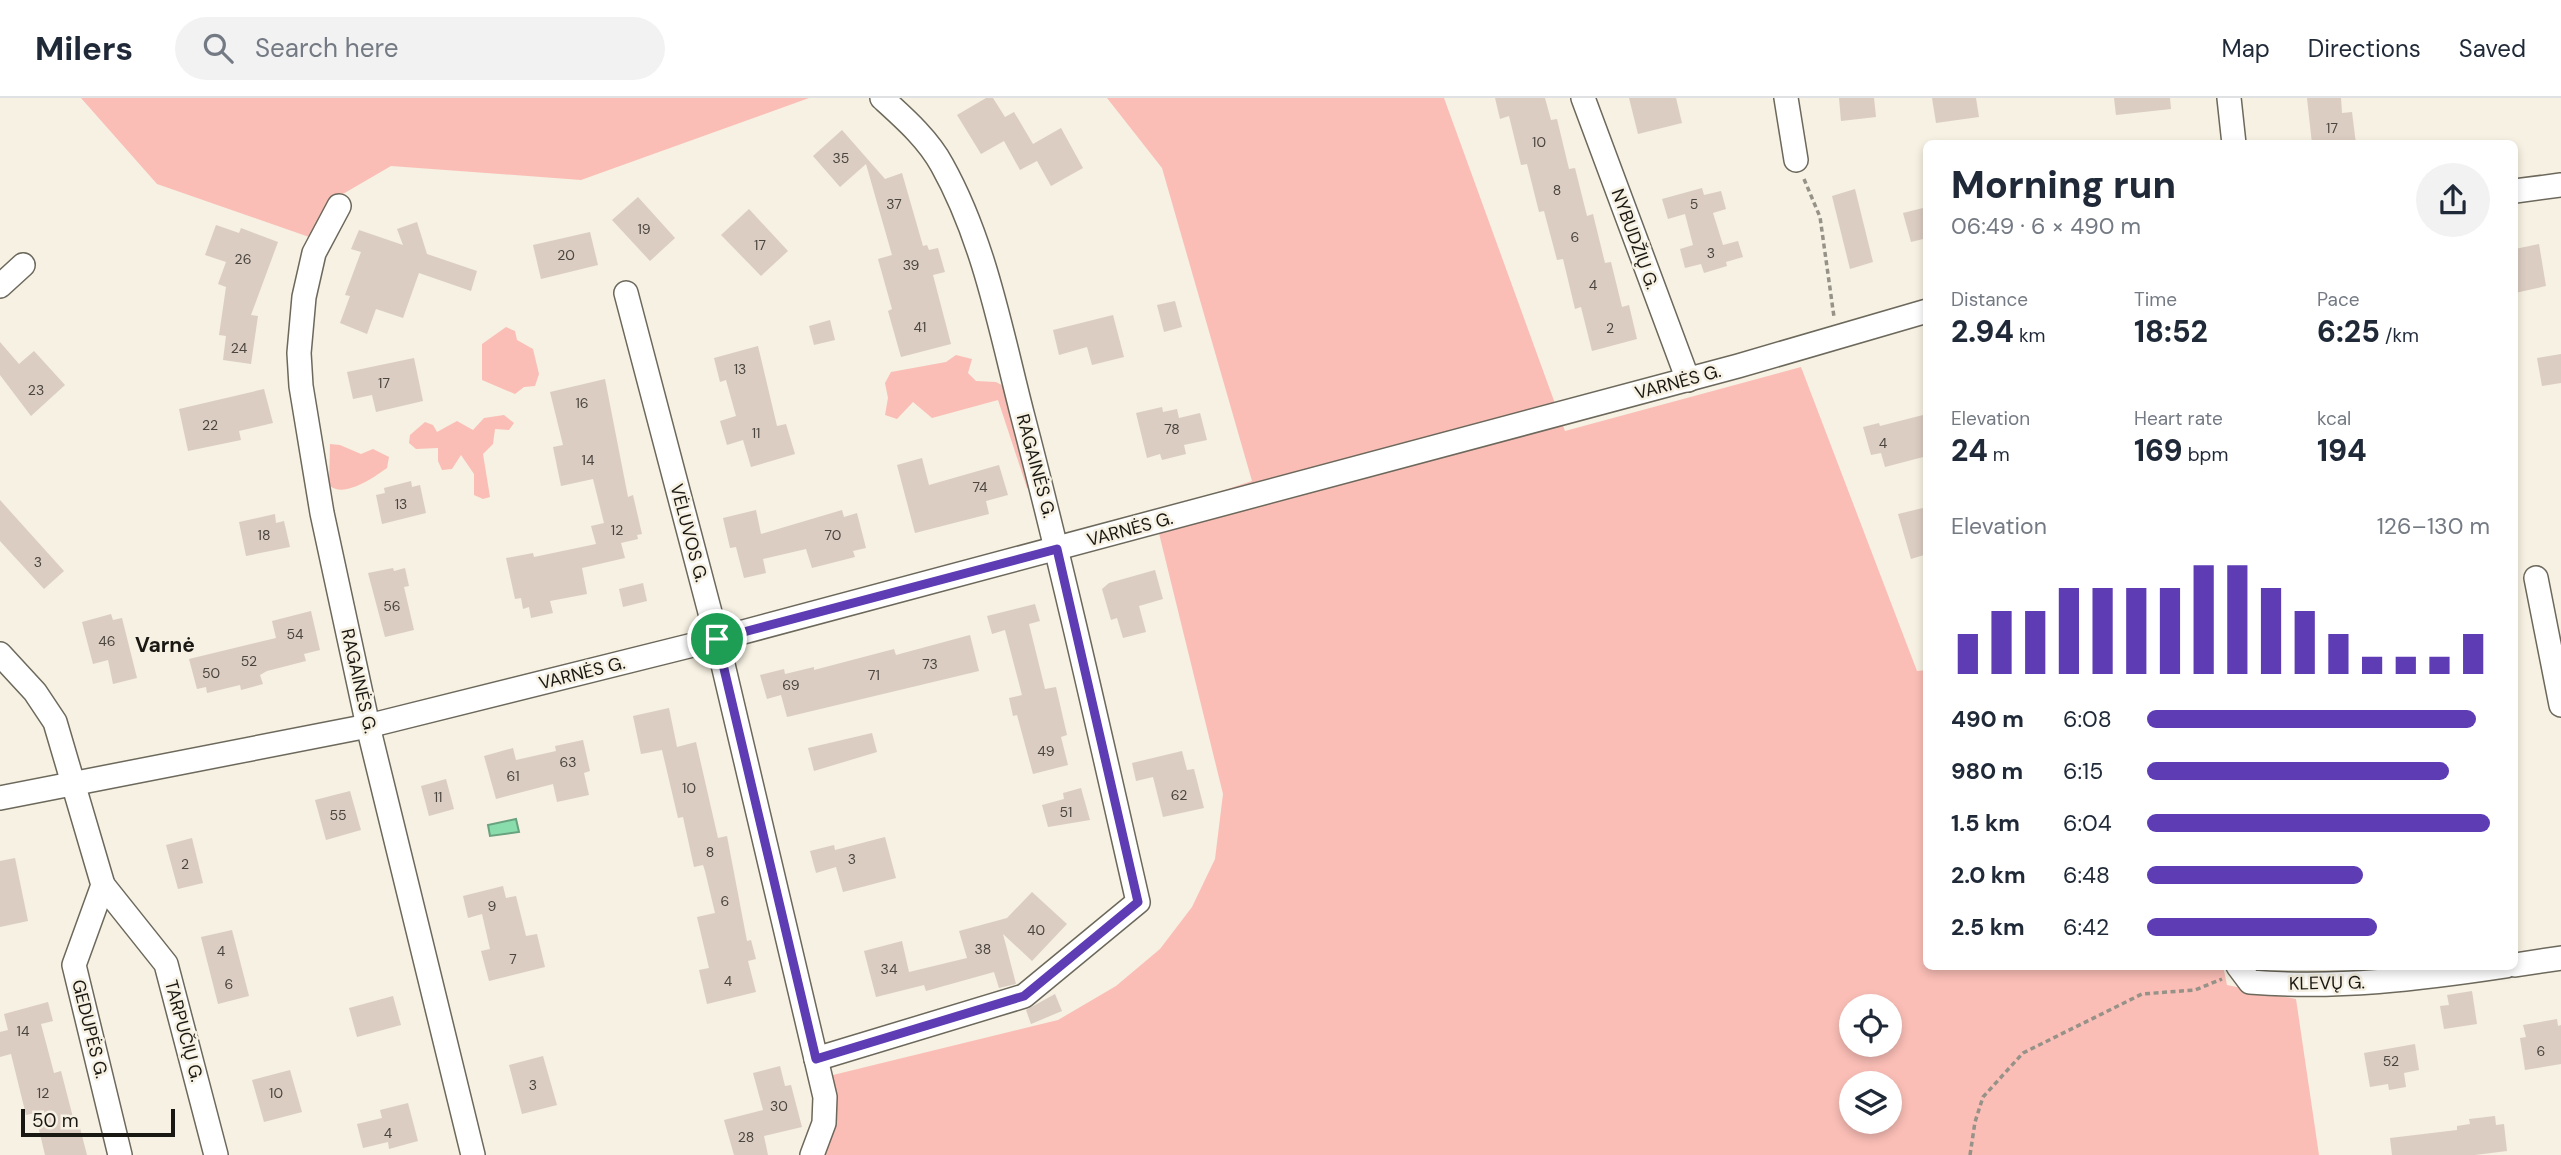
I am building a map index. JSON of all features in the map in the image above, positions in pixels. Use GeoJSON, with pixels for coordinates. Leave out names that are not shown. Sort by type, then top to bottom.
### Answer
{"type":"FeatureCollection","features":[{"type":"Feature","properties":{"kind":"street","name":"RAGAINĖS G."},"geometry":{"type":"LineString","coordinates":[[816,1059],[1024,996],[1138,902],[1057,549],[981,254],[940,161],[911,124],[882,98]]}},
{"type":"Feature","properties":{"kind":"street","name":"NYBUDŽIŲ G."},"geometry":{"type":"LineString","coordinates":[[1583,98],[1688,380]]}},
{"type":"Feature","properties":{"kind":"street"},"geometry":{"type":"LineString","coordinates":[[1786,98],[1796,160]]}},
{"type":"Feature","properties":{"kind":"street"},"geometry":{"type":"LineString","coordinates":[[2229,98],[2234,140]]}},
{"type":"Feature","properties":{"kind":"street"},"geometry":{"type":"LineString","coordinates":[[2518,191],[2561,185]]}},
{"type":"Feature","properties":{"kind":"street","name":"RAGAINĖS G."},"geometry":{"type":"LineString","coordinates":[[339,206],[314,253],[304,297],[299,353],[321,513],[368,726],[473,1155]]}},
{"type":"Feature","properties":{"kind":"street"},"geometry":{"type":"LineString","coordinates":[[0,286],[23,265]]}},
{"type":"Feature","properties":{"kind":"street","name":"VĖLUVOS G."},"geometry":{"type":"LineString","coordinates":[[626,293],[717,639],[816,1059]]}},
{"type":"Feature","properties":{"kind":"street","name":"VARNĖS G."},"geometry":{"type":"LineString","coordinates":[[0,798],[368,726],[717,639],[1688,380],[1923,312]]}},
{"type":"Feature","properties":{"kind":"street"},"geometry":{"type":"LineString","coordinates":[[2536,578],[2561,705]]}},
{"type":"Feature","properties":{"kind":"street"},"geometry":{"type":"LineString","coordinates":[[0,654],[45,705],[55,722],[103,885]]}},
{"type":"Feature","properties":{"kind":"street","name":"GEDUPĖS G."},"geometry":{"type":"LineString","coordinates":[[103,885],[74,965],[120,1155]]}},
{"type":"Feature","properties":{"kind":"street","name":"TARPUČIŲ G."},"geometry":{"type":"LineString","coordinates":[[103,885],[166,964],[216,1155]]}},
{"type":"Feature","properties":{"kind":"street"},"geometry":{"type":"LineString","coordinates":[[2518,965],[2561,958]]}},
{"type":"Feature","properties":{"kind":"street","name":"KLEVŲ G."},"geometry":{"type":"LineString","coordinates":[[2240,970],[2249,982],[2304,986],[2402,981],[2478,970]]}},
{"type":"Feature","properties":{"kind":"street"},"geometry":{"type":"LineString","coordinates":[[811,1155],[824,1123],[825,1097],[816,1059]]}},
{"type":"Feature","properties":{"kind":"path"},"geometry":{"type":"LineString","coordinates":[[1796,160],[1820,217],[1837,337]]}},
{"type":"Feature","properties":{"kind":"path"},"geometry":{"type":"LineString","coordinates":[[1970,1155],[1975,1122],[1983,1097],[2024,1053],[2142,995],[2195,990],[2237,970]]}},
{"type":"Feature","properties":{"kind":"shaded area"},"geometry":{"type":"Polygon","coordinates":[[[81,98],[809,98],[581,180],[391,166],[336,198],[312,238],[157,184],[81,98]]]}},
{"type":"Feature","properties":{"kind":"shaded area"},"geometry":{"type":"Polygon","coordinates":[[[1107,98],[1444,98],[1565,431],[1801,367],[1917,671],[1923,670],[1923,970],[2224,970],[2227,985],[2296,999],[2319,1155],[823,1155],[833,1075],[1058,1020],[1116,986],[1160,949],[1192,907],[1215,859],[1223,794],[1154,513],[1252,481],[1162,168],[1107,98]]]}},
{"type":"Feature","properties":{"kind":"shaded area"},"geometry":{"type":"Polygon","coordinates":[[[506,327],[515,331],[517,340],[533,349],[539,374],[535,386],[524,387],[515,394],[482,380],[482,344],[506,327]]]}},
{"type":"Feature","properties":{"kind":"shaded area"},"geometry":{"type":"Polygon","coordinates":[[[956,355],[972,359],[968,373],[976,381],[996,382],[1009,389],[1036,492],[1027,488],[998,400],[932,418],[913,402],[897,419],[885,415],[888,398],[885,383],[891,372],[946,362],[956,355]]]}},
{"type":"Feature","properties":{"kind":"shaded area"},"geometry":{"type":"Polygon","coordinates":[[[504,415],[514,423],[509,430],[495,429],[493,444],[483,454],[490,497],[483,499],[474,495],[474,474],[461,455],[452,469],[442,470],[438,461],[438,448],[416,449],[409,443],[410,435],[425,422],[433,425],[437,432],[457,421],[473,430],[484,418],[504,415]]]}},
{"type":"Feature","properties":{"kind":"shaded area"},"geometry":{"type":"Polygon","coordinates":[[[330,444],[340,445],[361,454],[373,449],[389,457],[387,468],[358,486],[335,489],[329,485],[330,444]]]}},
{"type":"Feature","properties":{"kind":"shaded area"},"geometry":{"type":"Polygon","coordinates":[[[516,819],[519,832],[490,836],[488,825],[516,819]]]}},
{"type":"Feature","properties":{"kind":"building"},"geometry":{"type":"Polygon","coordinates":[[[986,98],[993,98],[1005,117],[1014,112],[1033,144],[1061,128],[1083,168],[1051,186],[1037,161],[1020,170],[1004,141],[981,154],[957,115],[986,98]]]}},
{"type":"Feature","properties":{"kind":"building"},"geometry":{"type":"Polygon","coordinates":[[[1495,98],[1545,98],[1551,120],[1557,119],[1569,169],[1575,168],[1587,216],[1593,214],[1605,263],[1611,262],[1622,307],[1629,305],[1637,339],[1592,351],[1581,307],[1575,309],[1563,259],[1557,260],[1544,211],[1539,212],[1527,164],[1521,165],[1509,116],[1500,119],[1495,98]]]}},
{"type":"Feature","properties":{"kind":"building"},"geometry":{"type":"Polygon","coordinates":[[[1629,98],[1676,98],[1682,123],[1638,134],[1629,98]]]}},
{"type":"Feature","properties":{"kind":"building"},"geometry":{"type":"Polygon","coordinates":[[[1839,98],[1874,98],[1876,117],[1841,121],[1839,98]]]}},
{"type":"Feature","properties":{"kind":"building"},"geometry":{"type":"Polygon","coordinates":[[[1932,98],[1976,98],[1979,117],[1936,123],[1932,98]]]}},
{"type":"Feature","properties":{"kind":"building"},"geometry":{"type":"Polygon","coordinates":[[[2114,98],[2170,98],[2171,109],[2116,115],[2114,98]]]}},
{"type":"Feature","properties":{"kind":"building"},"geometry":{"type":"Polygon","coordinates":[[[2307,98],[2341,98],[2342,113],[2352,112],[2356,140],[2312,140],[2307,98]]]}},
{"type":"Feature","properties":{"kind":"building"},"geometry":{"type":"Polygon","coordinates":[[[842,130],[885,179],[902,173],[923,246],[927,245],[929,250],[938,248],[945,272],[933,275],[951,344],[901,357],[888,311],[892,309],[878,259],[892,255],[866,164],[840,187],[813,156],[842,130]]]}},
{"type":"Feature","properties":{"kind":"building"},"geometry":{"type":"Polygon","coordinates":[[[1702,188],[1704,195],[1721,191],[1726,209],[1713,213],[1723,245],[1738,241],[1743,257],[1726,262],[1727,266],[1704,273],[1701,264],[1685,268],[1680,249],[1693,245],[1685,214],[1668,219],[1662,199],[1702,188]]]}},
{"type":"Feature","properties":{"kind":"building"},"geometry":{"type":"Polygon","coordinates":[[[1855,189],[1873,262],[1850,269],[1832,196],[1855,189]]]}},
{"type":"Feature","properties":{"kind":"building"},"geometry":{"type":"Polygon","coordinates":[[[638,197],[675,238],[650,261],[612,220],[638,197]]]}},
{"type":"Feature","properties":{"kind":"building"},"geometry":{"type":"Polygon","coordinates":[[[1923,208],[1923,239],[1911,242],[1903,213],[1923,208]]]}},
{"type":"Feature","properties":{"kind":"building"},"geometry":{"type":"Polygon","coordinates":[[[749,209],[788,251],[761,276],[721,235],[749,209]]]}},
{"type":"Feature","properties":{"kind":"building"},"geometry":{"type":"Polygon","coordinates":[[[417,222],[427,254],[477,271],[471,291],[419,273],[403,318],[376,309],[367,334],[340,323],[350,296],[345,295],[361,252],[351,249],[359,230],[403,245],[397,229],[417,222]]]}},
{"type":"Feature","properties":{"kind":"building"},"geometry":{"type":"Polygon","coordinates":[[[216,225],[239,233],[241,228],[278,242],[251,315],[258,316],[251,364],[223,360],[226,336],[219,335],[226,287],[218,284],[226,262],[205,255],[216,225]]]}},
{"type":"Feature","properties":{"kind":"building"},"geometry":{"type":"Polygon","coordinates":[[[590,232],[598,265],[541,279],[533,245],[590,232]]]}},
{"type":"Feature","properties":{"kind":"building"},"geometry":{"type":"Polygon","coordinates":[[[2539,244],[2546,286],[2518,292],[2518,248],[2539,244]]]}},
{"type":"Feature","properties":{"kind":"building"},"geometry":{"type":"Polygon","coordinates":[[[1175,301],[1182,327],[1164,332],[1157,305],[1175,301]]]}},
{"type":"Feature","properties":{"kind":"building"},"geometry":{"type":"Polygon","coordinates":[[[1113,315],[1124,357],[1092,365],[1087,347],[1059,355],[1053,330],[1113,315]]]}},
{"type":"Feature","properties":{"kind":"building"},"geometry":{"type":"Polygon","coordinates":[[[830,320],[835,340],[814,345],[809,326],[830,320]]]}},
{"type":"Feature","properties":{"kind":"building"},"geometry":{"type":"Polygon","coordinates":[[[0,342],[19,364],[34,351],[65,385],[31,416],[0,375],[0,342]]]}},
{"type":"Feature","properties":{"kind":"building"},"geometry":{"type":"Polygon","coordinates":[[[758,346],[777,426],[786,424],[795,454],[751,467],[743,440],[727,445],[720,421],[736,416],[726,380],[720,382],[714,358],[758,346]]]}},
{"type":"Feature","properties":{"kind":"building"},"geometry":{"type":"Polygon","coordinates":[[[2561,354],[2561,383],[2542,386],[2537,358],[2561,354]]]}},
{"type":"Feature","properties":{"kind":"building"},"geometry":{"type":"Polygon","coordinates":[[[414,358],[423,401],[376,412],[372,395],[353,399],[347,372],[414,358]]]}},
{"type":"Feature","properties":{"kind":"building"},"geometry":{"type":"Polygon","coordinates":[[[605,379],[628,497],[633,495],[642,534],[637,535],[638,539],[621,543],[625,558],[582,568],[587,594],[550,601],[553,613],[531,618],[529,607],[523,609],[521,598],[515,599],[506,558],[533,553],[534,557],[596,544],[591,526],[604,523],[593,479],[561,486],[553,447],[563,445],[550,392],[605,379]]]}},
{"type":"Feature","properties":{"kind":"building"},"geometry":{"type":"Polygon","coordinates":[[[264,389],[273,423],[239,431],[241,440],[188,451],[179,409],[264,389]]]}},
{"type":"Feature","properties":{"kind":"building"},"geometry":{"type":"Polygon","coordinates":[[[1162,407],[1163,412],[1177,409],[1179,418],[1200,413],[1207,440],[1184,445],[1186,454],[1162,460],[1160,454],[1147,458],[1136,413],[1162,407]]]}},
{"type":"Feature","properties":{"kind":"building"},"geometry":{"type":"Polygon","coordinates":[[[1923,415],[1923,457],[1885,467],[1881,453],[1871,455],[1863,427],[1879,423],[1880,426],[1923,415]]]}},
{"type":"Feature","properties":{"kind":"building"},"geometry":{"type":"Polygon","coordinates":[[[922,458],[929,485],[999,465],[1008,495],[986,501],[989,514],[915,533],[897,465],[922,458]]]}},
{"type":"Feature","properties":{"kind":"building"},"geometry":{"type":"Polygon","coordinates":[[[411,481],[412,487],[420,485],[426,513],[382,524],[376,495],[385,493],[384,488],[411,481]]]}},
{"type":"Feature","properties":{"kind":"building"},"geometry":{"type":"Polygon","coordinates":[[[0,500],[64,571],[44,589],[0,541],[0,500]]]}},
{"type":"Feature","properties":{"kind":"building"},"geometry":{"type":"Polygon","coordinates":[[[1923,508],[1923,555],[1911,559],[1898,514],[1923,508]]]}},
{"type":"Feature","properties":{"kind":"building"},"geometry":{"type":"Polygon","coordinates":[[[756,510],[761,534],[842,510],[844,517],[857,513],[866,548],[853,551],[855,557],[812,568],[806,549],[763,559],[766,573],[744,578],[736,547],[730,548],[723,518],[756,510]]]}},
{"type":"Feature","properties":{"kind":"building"},"geometry":{"type":"Polygon","coordinates":[[[275,514],[276,523],[284,521],[290,547],[246,556],[239,522],[275,514]]]}},
{"type":"Feature","properties":{"kind":"building"},"geometry":{"type":"Polygon","coordinates":[[[393,568],[394,571],[405,568],[409,586],[404,587],[414,630],[385,637],[368,573],[393,568]]]}},
{"type":"Feature","properties":{"kind":"building"},"geometry":{"type":"Polygon","coordinates":[[[1155,570],[1163,599],[1139,606],[1146,632],[1123,638],[1117,618],[1111,620],[1102,589],[1109,583],[1155,570]]]}},
{"type":"Feature","properties":{"kind":"building"},"geometry":{"type":"Polygon","coordinates":[[[643,583],[647,601],[623,607],[619,589],[643,583]]]}},
{"type":"Feature","properties":{"kind":"building"},"geometry":{"type":"Polygon","coordinates":[[[1035,604],[1040,621],[1029,624],[1045,689],[1056,687],[1067,735],[1061,737],[1068,765],[1033,774],[1017,715],[1013,716],[1009,698],[1022,695],[1005,630],[992,634],[987,616],[1035,604]]]}},
{"type":"Feature","properties":{"kind":"building"},"geometry":{"type":"Polygon","coordinates":[[[311,611],[320,650],[304,654],[306,661],[267,671],[260,675],[263,684],[241,690],[240,685],[207,693],[206,687],[197,689],[189,659],[276,638],[272,621],[311,611]]]}},
{"type":"Feature","properties":{"kind":"building"},"geometry":{"type":"Polygon","coordinates":[[[111,614],[113,620],[122,618],[137,678],[113,684],[108,660],[93,664],[82,622],[111,614]]]}},
{"type":"Feature","properties":{"kind":"building"},"geometry":{"type":"Polygon","coordinates":[[[970,635],[979,671],[787,717],[781,695],[767,699],[760,675],[784,669],[785,674],[814,667],[814,670],[894,649],[896,655],[970,635]]]}},
{"type":"Feature","properties":{"kind":"building"},"geometry":{"type":"Polygon","coordinates":[[[669,708],[677,747],[696,742],[718,838],[727,836],[747,941],[751,940],[756,959],[748,961],[756,992],[707,1004],[699,970],[709,968],[697,917],[715,913],[705,871],[703,865],[694,867],[683,817],[678,818],[662,750],[641,754],[633,716],[669,708]]]}},
{"type":"Feature","properties":{"kind":"building"},"geometry":{"type":"Polygon","coordinates":[[[872,733],[877,752],[814,771],[808,748],[872,733]]]}},
{"type":"Feature","properties":{"kind":"building"},"geometry":{"type":"Polygon","coordinates":[[[583,740],[590,771],[584,773],[589,795],[557,802],[553,784],[496,799],[484,756],[513,748],[516,760],[556,751],[555,746],[583,740]]]}},
{"type":"Feature","properties":{"kind":"building"},"geometry":{"type":"Polygon","coordinates":[[[1182,751],[1187,770],[1194,769],[1204,808],[1163,817],[1153,777],[1136,781],[1132,763],[1182,751]]]}},
{"type":"Feature","properties":{"kind":"building"},"geometry":{"type":"Polygon","coordinates":[[[446,779],[454,809],[429,816],[421,786],[446,779]]]}},
{"type":"Feature","properties":{"kind":"building"},"geometry":{"type":"Polygon","coordinates":[[[1081,788],[1090,820],[1048,827],[1042,805],[1064,799],[1063,793],[1081,788]]]}},
{"type":"Feature","properties":{"kind":"building"},"geometry":{"type":"Polygon","coordinates":[[[350,791],[361,830],[326,840],[315,800],[350,791]]]}},
{"type":"Feature","properties":{"kind":"building"},"geometry":{"type":"Polygon","coordinates":[[[885,837],[896,878],[843,892],[836,867],[816,873],[810,851],[834,845],[835,850],[885,837]]]}},
{"type":"Feature","properties":{"kind":"building"},"geometry":{"type":"Polygon","coordinates":[[[192,838],[203,883],[178,889],[166,845],[192,838]]]}},
{"type":"Feature","properties":{"kind":"building"},"geometry":{"type":"Polygon","coordinates":[[[15,858],[28,921],[0,927],[0,861],[15,858]]]}},
{"type":"Feature","properties":{"kind":"building"},"geometry":{"type":"Polygon","coordinates":[[[503,886],[506,898],[516,896],[526,936],[537,934],[545,967],[489,981],[481,951],[490,949],[482,914],[468,918],[463,896],[503,886]]]}},
{"type":"Feature","properties":{"kind":"building"},"geometry":{"type":"Polygon","coordinates":[[[1032,892],[1067,924],[1032,961],[1003,934],[1016,984],[999,988],[994,972],[926,991],[924,985],[876,997],[864,951],[902,941],[909,972],[967,958],[959,931],[1007,918],[1032,892]]]}},
{"type":"Feature","properties":{"kind":"building"},"geometry":{"type":"Polygon","coordinates":[[[232,930],[249,996],[218,1004],[201,937],[232,930]]]}},
{"type":"Feature","properties":{"kind":"building"},"geometry":{"type":"Polygon","coordinates":[[[2472,991],[2477,1024],[2444,1029],[2440,1006],[2449,1005],[2447,995],[2472,991]]]}},
{"type":"Feature","properties":{"kind":"building"},"geometry":{"type":"Polygon","coordinates":[[[1055,994],[1062,1011],[1031,1024],[1026,1010],[1055,994]]]}},
{"type":"Feature","properties":{"kind":"building"},"geometry":{"type":"Polygon","coordinates":[[[393,996],[401,1025],[357,1037],[349,1008],[393,996]]]}},
{"type":"Feature","properties":{"kind":"building"},"geometry":{"type":"Polygon","coordinates":[[[48,1002],[53,1021],[41,1024],[54,1073],[61,1071],[76,1129],[80,1128],[87,1155],[45,1155],[35,1113],[26,1115],[11,1054],[0,1057],[0,1032],[8,1030],[4,1014],[48,1002]]]}},
{"type":"Feature","properties":{"kind":"building"},"geometry":{"type":"Polygon","coordinates":[[[2557,1019],[2558,1026],[2561,1025],[2561,1064],[2525,1070],[2520,1038],[2526,1037],[2523,1025],[2557,1019]]]}},
{"type":"Feature","properties":{"kind":"building"},"geometry":{"type":"Polygon","coordinates":[[[2415,1044],[2419,1070],[2404,1073],[2406,1087],[2389,1090],[2388,1084],[2370,1087],[2364,1053],[2415,1044]]]}},
{"type":"Feature","properties":{"kind":"building"},"geometry":{"type":"Polygon","coordinates":[[[543,1056],[557,1105],[522,1114],[509,1065],[543,1056]]]}},
{"type":"Feature","properties":{"kind":"building"},"geometry":{"type":"Polygon","coordinates":[[[780,1066],[785,1086],[791,1085],[802,1127],[764,1136],[768,1155],[734,1155],[724,1120],[763,1110],[753,1073],[780,1066]]]}},
{"type":"Feature","properties":{"kind":"building"},"geometry":{"type":"Polygon","coordinates":[[[290,1070],[302,1112],[264,1122],[252,1080],[290,1070]]]}},
{"type":"Feature","properties":{"kind":"building"},"geometry":{"type":"Polygon","coordinates":[[[408,1103],[418,1141],[389,1149],[388,1142],[363,1148],[357,1124],[382,1118],[380,1110],[408,1103]]]}},
{"type":"Feature","properties":{"kind":"building"},"geometry":{"type":"Polygon","coordinates":[[[2495,1116],[2496,1125],[2504,1124],[2507,1151],[2475,1155],[2392,1155],[2390,1138],[2457,1130],[2457,1126],[2470,1124],[2469,1119],[2495,1116]]]}},
{"type":"Feature","properties":{"kind":"district","name":"Varnė"},"geometry":{"type":"Point","coordinates":[165,645]}},
{"type":"Feature","properties":{"kind":"route"},"geometry":{"type":"LineString","coordinates":[[1057,549],[1138,902],[1024,996],[816,1059],[717,639],[1057,549]]}}]}
